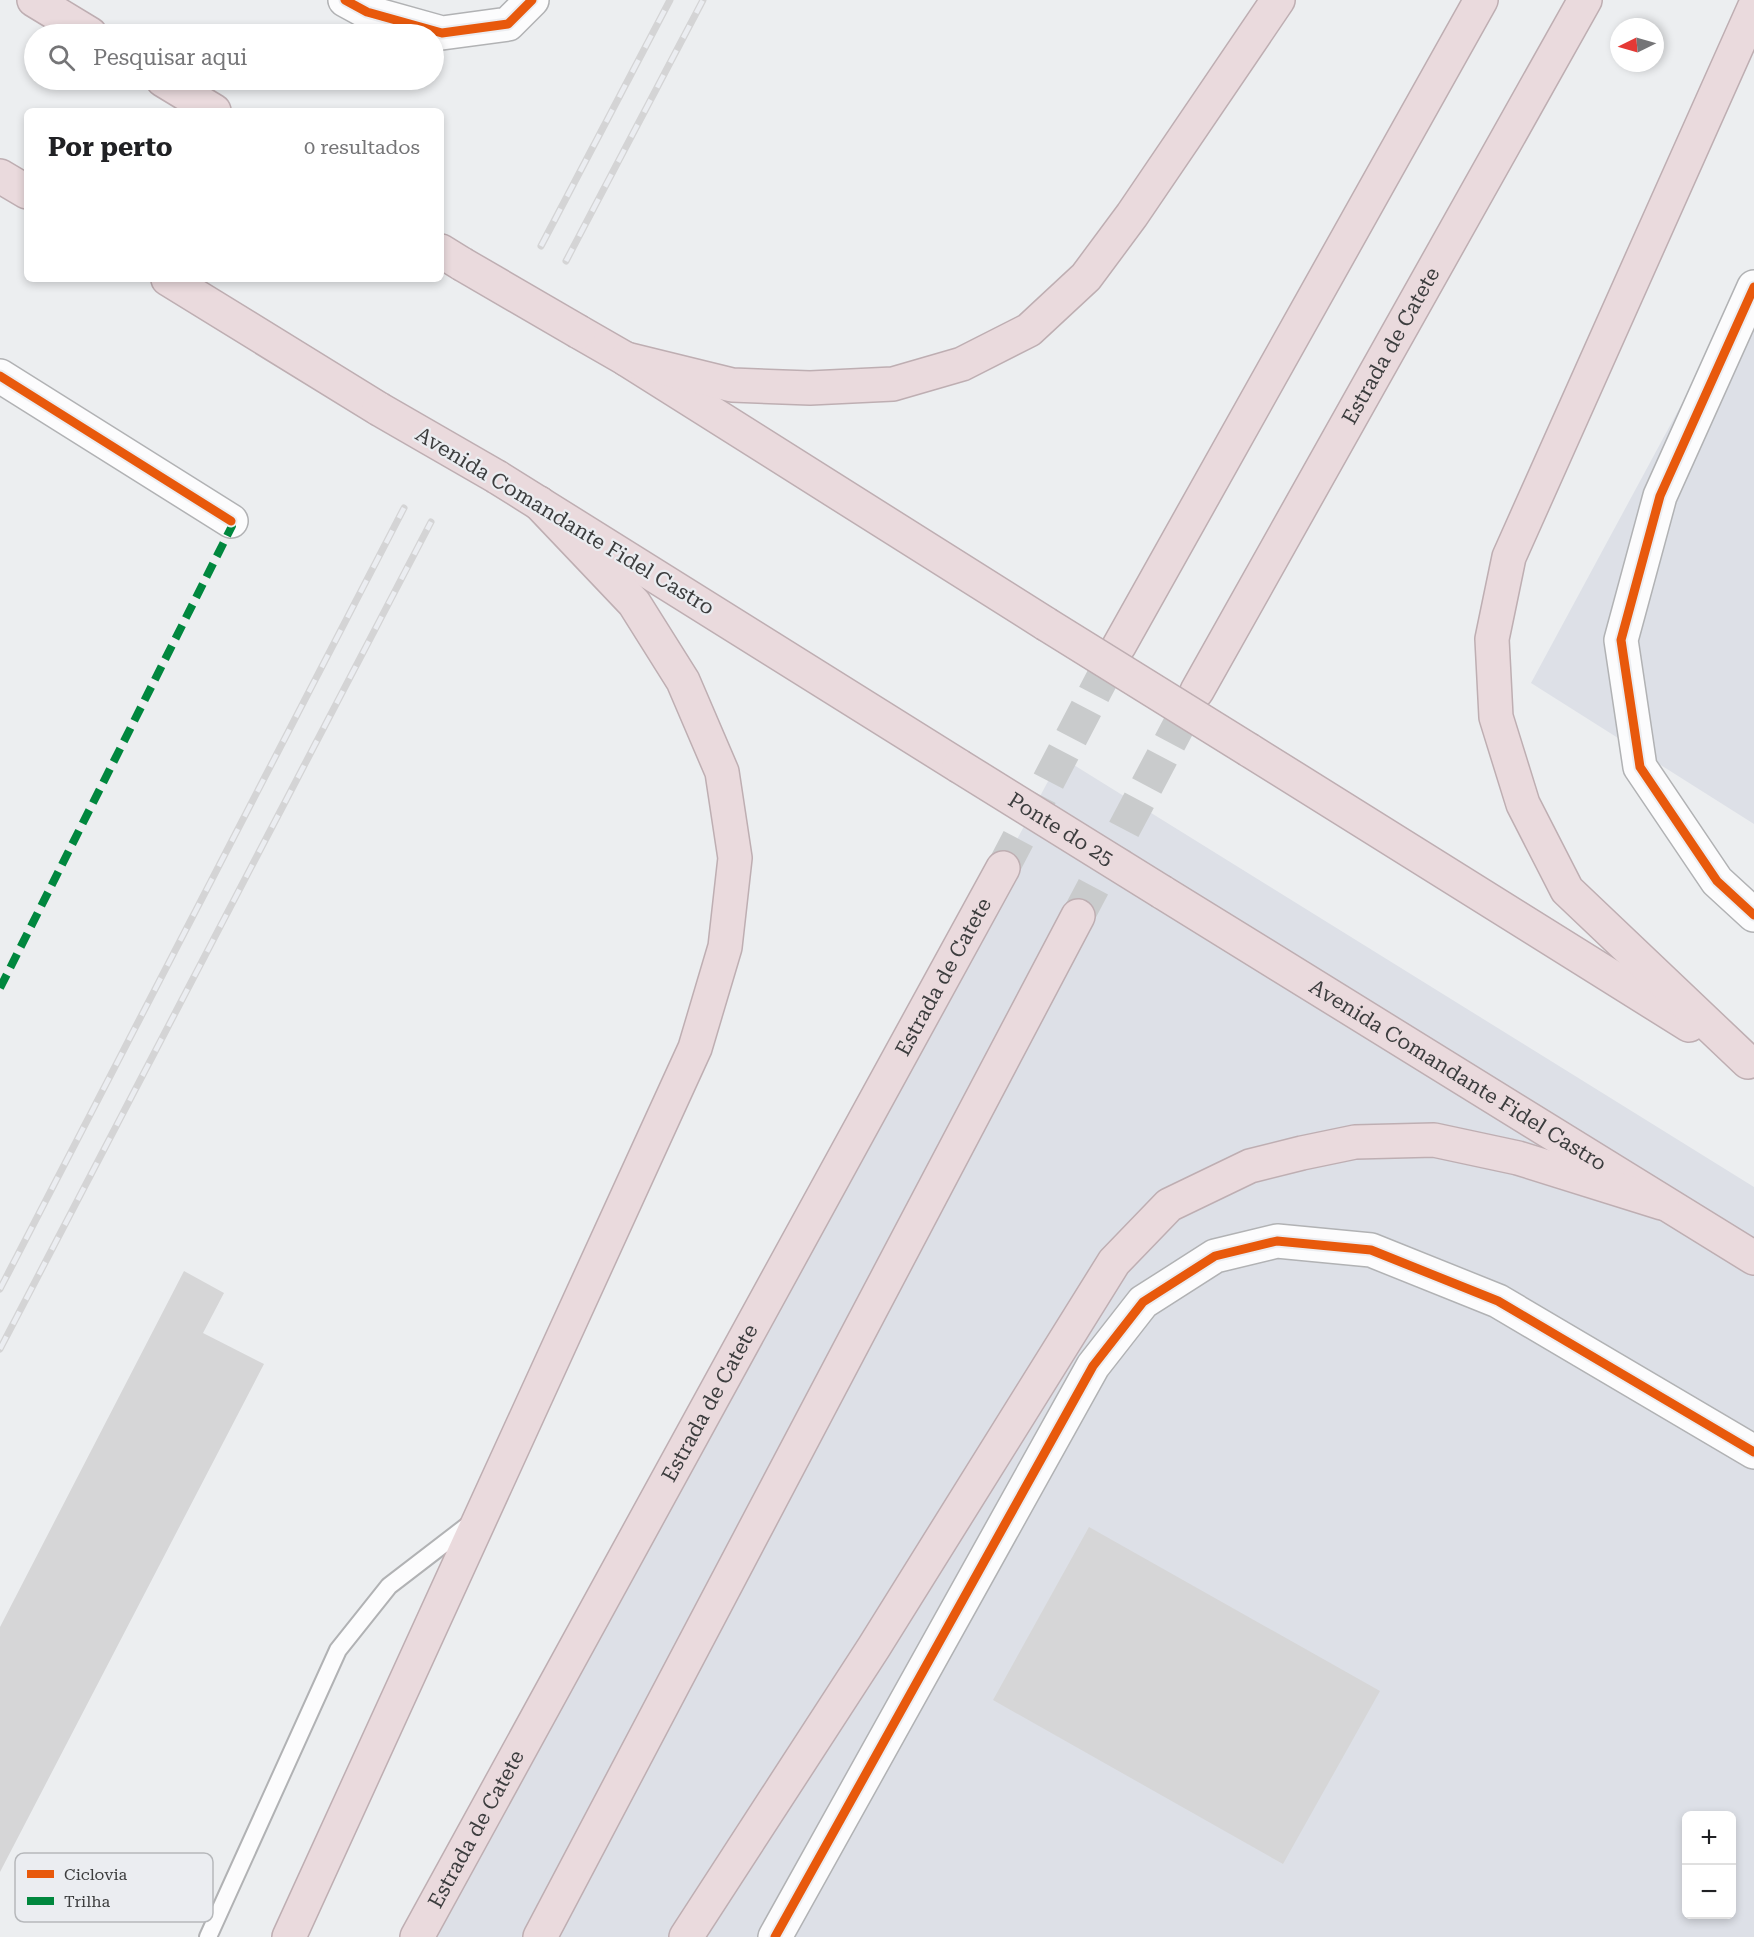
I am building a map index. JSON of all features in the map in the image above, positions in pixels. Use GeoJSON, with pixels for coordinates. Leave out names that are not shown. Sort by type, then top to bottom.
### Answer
{"type":"FeatureCollection","features":[{"type":"Feature","properties":{"kind":"highway"},"geometry":{"type":"LineString","coordinates":[[34,0],[74,24]]}},
{"type":"Feature","properties":{"kind":"highway"},"geometry":{"type":"LineString","coordinates":[[626,359],[732,385],[810,388],[892,384],[962,364],[1029,330],[1086,277],[1132,215],[1278,0]]}},
{"type":"Feature","properties":{"kind":"highway"},"geometry":{"type":"LineString","coordinates":[[1119,646],[1481,0]]}},
{"type":"Feature","properties":{"kind":"highway","name":"Estrada de Catete"},"geometry":{"type":"LineString","coordinates":[[1197,691],[1585,0]]}},
{"type":"Feature","properties":{"kind":"highway"},"geometry":{"type":"LineString","coordinates":[[1751,1064],[1568,891],[1523,804],[1496,717],[1492,639],[1509,557],[1754,8]]}},
{"type":"Feature","properties":{"kind":"highway"},"geometry":{"type":"LineString","coordinates":[[179,90],[209,108]]}},
{"type":"Feature","properties":{"kind":"highway"},"geometry":{"type":"LineString","coordinates":[[0,176],[24,190]]}},
{"type":"Feature","properties":{"kind":"highway"},"geometry":{"type":"LineString","coordinates":[[451,257],[626,359],[1751,1064]]}},
{"type":"Feature","properties":{"kind":"highway","name":"Avenida Comandante Fidel Castro"},"geometry":{"type":"LineString","coordinates":[[173,282],[539,503],[959,766]]}},
{"type":"Feature","properties":{"kind":"highway"},"geometry":{"type":"LineString","coordinates":[[288,1937],[695,1048],[724,947],[735,858],[722,772],[683,681],[634,603],[539,503]]}},
{"type":"Feature","properties":{"kind":"highway","name":"Ponte do 25"},"geometry":{"type":"LineString","coordinates":[[959,766],[1162,892]]}},
{"type":"Feature","properties":{"kind":"highway","name":"Estrada de Catete"},"geometry":{"type":"LineString","coordinates":[[417,1937],[1003,868]]}},
{"type":"Feature","properties":{"kind":"highway","name":"Avenida Comandante Fidel Castro"},"geometry":{"type":"LineString","coordinates":[[1162,892],[1754,1258]]}},
{"type":"Feature","properties":{"kind":"highway"},"geometry":{"type":"LineString","coordinates":[[540,1937],[1078,916]]}},
{"type":"Feature","properties":{"kind":"highway"},"geometry":{"type":"LineString","coordinates":[[686,1937],[874,1647],[1114,1262],[1168,1205],[1250,1166],[1302,1153],[1355,1142],[1434,1140],[1518,1158],[1662,1203]]}},
{"type":"Feature","properties":{"kind":"street"},"geometry":{"type":"LineString","coordinates":[[345,0],[367,12],[410,24]]}},
{"type":"Feature","properties":{"kind":"street"},"geometry":{"type":"LineString","coordinates":[[444,33],[508,24],[532,0]]}},
{"type":"Feature","properties":{"kind":"street"},"geometry":{"type":"LineString","coordinates":[[1754,287],[1660,496],[1621,640],[1640,767],[1717,881],[1754,915]]}},
{"type":"Feature","properties":{"kind":"street"},"geometry":{"type":"LineString","coordinates":[[0,376],[231,521]]}},
{"type":"Feature","properties":{"kind":"street"},"geometry":{"type":"LineString","coordinates":[[776,1937],[1093,1366],[1143,1302],[1215,1256],[1277,1241],[1371,1250],[1498,1301],[1754,1452]]}},
{"type":"Feature","properties":{"kind":"lane"},"geometry":{"type":"LineString","coordinates":[[208,1937],[338,1650],[389,1586],[481,1514]]}},
{"type":"Feature","properties":{"kind":"shaded area"},"geometry":{"type":"Polygon","coordinates":[[[1754,270],[1754,824],[1531,683],[1754,270]]]}},
{"type":"Feature","properties":{"kind":"shaded area"},"geometry":{"type":"Polygon","coordinates":[[[1061,757],[1754,1187],[1754,1937],[430,1937],[1061,757]]]}},
{"type":"Feature","properties":{"kind":"building"},"geometry":{"type":"Polygon","coordinates":[[[184,1271],[224,1293],[203,1333],[264,1364],[0,1872],[0,1627],[184,1271]]]}},
{"type":"Feature","properties":{"kind":"building"},"geometry":{"type":"Polygon","coordinates":[[[1089,1527],[1380,1691],[1283,1864],[993,1700],[1089,1527]]]}},
{"type":"Feature","properties":{"kind":"tunnel"},"geometry":{"type":"LineString","coordinates":[[1003,868],[1119,646]]}},
{"type":"Feature","properties":{"kind":"tunnel"},"geometry":{"type":"LineString","coordinates":[[1078,916],[1197,691]]}},
{"type":"Feature","properties":{"kind":"railway"},"geometry":{"type":"LineString","coordinates":[[541,246],[670,0]]}},
{"type":"Feature","properties":{"kind":"railway"},"geometry":{"type":"LineString","coordinates":[[566,261],[703,0]]}},
{"type":"Feature","properties":{"kind":"railway"},"geometry":{"type":"LineString","coordinates":[[0,1289],[404,508]]}},
{"type":"Feature","properties":{"kind":"railway"},"geometry":{"type":"LineString","coordinates":[[0,1349],[431,522]]}},
{"type":"Feature","properties":{"kind":"marked path"},"geometry":{"type":"LineString","coordinates":[[0,988],[232,526],[231,521]]}},
{"type":"Feature","properties":{"kind":"cycle path"},"geometry":{"type":"LineString","coordinates":[[345,0],[367,12],[410,24]]}},
{"type":"Feature","properties":{"kind":"cycle path"},"geometry":{"type":"LineString","coordinates":[[444,33],[508,24],[532,0]]}},
{"type":"Feature","properties":{"kind":"cycle path"},"geometry":{"type":"LineString","coordinates":[[1754,287],[1660,496],[1621,640],[1640,767],[1717,881],[1754,915]]}},
{"type":"Feature","properties":{"kind":"cycle path"},"geometry":{"type":"LineString","coordinates":[[0,376],[231,521]]}},
{"type":"Feature","properties":{"kind":"cycle path"},"geometry":{"type":"LineString","coordinates":[[775,1937],[1093,1366],[1143,1302],[1215,1256],[1277,1241],[1371,1250],[1498,1301],[1754,1452]]}}]}
